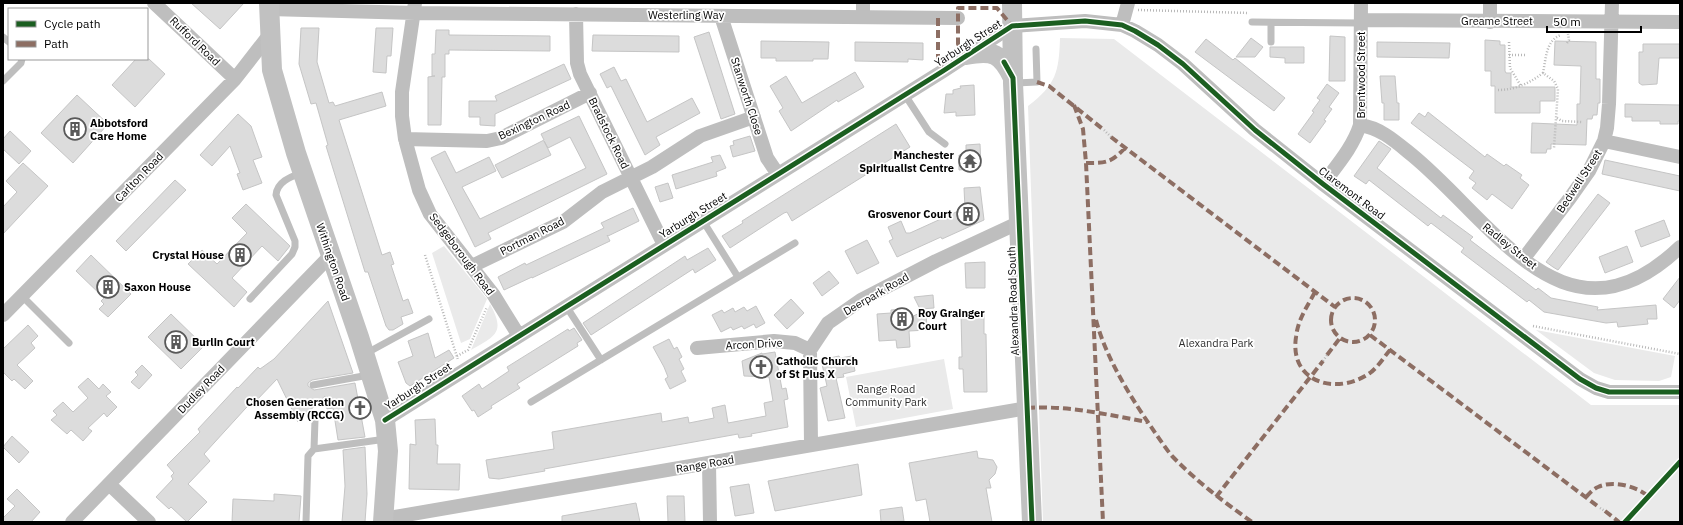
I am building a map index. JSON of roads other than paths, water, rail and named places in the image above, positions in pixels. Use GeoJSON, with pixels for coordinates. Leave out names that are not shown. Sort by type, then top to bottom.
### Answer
{"type":"FeatureCollection","features":[{"type":"Feature","properties":{"kind":"street","name":"Rufford Road"},"geometry":{"type":"LineString","coordinates":[[154,3],[235,79]]}},
{"type":"Feature","properties":{"kind":"street","name":"Alexandra Road South"},"geometry":{"type":"LineString","coordinates":[[1012,3],[1013,81],[1032,522]]}},
{"type":"Feature","properties":{"kind":"street","name":"Brentwood Street"},"geometry":{"type":"LineString","coordinates":[[1323,184],[1350,148],[1357,136],[1360,125],[1361,3]]}},
{"type":"Feature","properties":{"kind":"street"},"geometry":{"type":"LineString","coordinates":[[1490,3],[1490,22]]}},
{"type":"Feature","properties":{"kind":"street","name":"Bedwell Street"},"geometry":{"type":"LineString","coordinates":[[1524,258],[1570,198],[1599,153],[1604,141],[1608,128],[1612,3]]}},
{"type":"Feature","properties":{"kind":"street","name":"Westerling Way"},"geometry":{"type":"LineString","coordinates":[[269,6],[528,8],[576,14],[721,16],[863,10],[958,18]]}},
{"type":"Feature","properties":{"kind":"street","name":"Withington Road"},"geometry":{"type":"LineString","coordinates":[[269,6],[272,70],[296,153],[365,354],[386,429],[390,520]]}},
{"type":"Feature","properties":{"kind":"street"},"geometry":{"type":"LineString","coordinates":[[1122,25],[1128,6]]}},
{"type":"Feature","properties":{"kind":"street","name":"Sedgeborough Road"},"geometry":{"type":"LineString","coordinates":[[415,8],[402,92],[402,116],[405,139],[419,190],[430,214],[472,266],[519,336]]}},
{"type":"Feature","properties":{"kind":"street","name":"Bradstock Road"},"geometry":{"type":"LineString","coordinates":[[576,14],[576,63],[664,245]]}},
{"type":"Feature","properties":{"kind":"street","name":"Stanworth Close"},"geometry":{"type":"LineString","coordinates":[[721,16],[767,158],[777,173]]}},
{"type":"Feature","properties":{"kind":"street","name":"Claremont Road"},"geometry":{"type":"LineString","coordinates":[[1012,26],[1085,21],[1122,25],[1147,38],[1183,64],[1255,130],[1323,184],[1580,379],[1596,388],[1609,392],[1680,392]]}},
{"type":"Feature","properties":{"kind":"street","name":"Greame Street"},"geometry":{"type":"LineString","coordinates":[[1361,22],[1680,22]]}},
{"type":"Feature","properties":{"kind":"street","name":"Yarburgh Street"},"geometry":{"type":"LineString","coordinates":[[386,429],[462,370],[703,221],[1012,26]]}},
{"type":"Feature","properties":{"kind":"street","name":"Carlton Road"},"geometry":{"type":"LineString","coordinates":[[3,315],[235,79],[270,34]]}},
{"type":"Feature","properties":{"kind":"street"},"geometry":{"type":"LineString","coordinates":[[966,55],[988,52],[997,55],[1008,68],[1013,81]]}},
{"type":"Feature","properties":{"kind":"street","name":"Bexington Road"},"geometry":{"type":"LineString","coordinates":[[405,139],[487,141],[500,138],[590,94]]}},
{"type":"Feature","properties":{"kind":"street","name":"Portman Road"},"geometry":{"type":"LineString","coordinates":[[472,266],[563,222],[602,192],[631,178],[700,136],[754,117]]}},
{"type":"Feature","properties":{"kind":"street","name":"Radley Street"},"geometry":{"type":"LineString","coordinates":[[1360,125],[1377,130],[1421,162],[1454,192],[1489,230],[1524,258],[1557,281],[1568,285],[1600,288],[1630,282],[1651,272],[1680,247]]}},
{"type":"Feature","properties":{"kind":"street"},"geometry":{"type":"LineString","coordinates":[[1604,141],[1680,157]]}},
{"type":"Feature","properties":{"kind":"street","name":"Deerpark Road"},"geometry":{"type":"LineString","coordinates":[[810,350],[828,323],[861,300],[936,261],[1020,222]]}},
{"type":"Feature","properties":{"kind":"street","name":"Dudley Road"},"geometry":{"type":"LineString","coordinates":[[72,522],[331,256]]}},
{"type":"Feature","properties":{"kind":"street","name":"Arcon Drive"},"geometry":{"type":"LineString","coordinates":[[697,348],[774,341],[795,343],[810,350]]}},
{"type":"Feature","properties":{"kind":"street"},"geometry":{"type":"LineString","coordinates":[[810,350],[811,445]]}},
{"type":"Feature","properties":{"kind":"street","name":"Range Road"},"geometry":{"type":"LineString","coordinates":[[390,520],[1027,408]]}},
{"type":"Feature","properties":{"kind":"street"},"geometry":{"type":"LineString","coordinates":[[709,463],[710,522]]}},
{"type":"Feature","properties":{"kind":"street"},"geometry":{"type":"LineString","coordinates":[[109,484],[149,522]]}},
{"type":"Feature","properties":{"kind":"lane"},"geometry":{"type":"LineString","coordinates":[[1252,22],[1361,22]]}},
{"type":"Feature","properties":{"kind":"lane"},"geometry":{"type":"LineString","coordinates":[[1271,23],[1271,42]]}},
{"type":"Feature","properties":{"kind":"lane"},"geometry":{"type":"LineString","coordinates":[[1013,81],[1037,82],[1036,49]]}},
{"type":"Feature","properties":{"kind":"lane"},"geometry":{"type":"LineString","coordinates":[[3,81],[21,63],[22,60]]}},
{"type":"Feature","properties":{"kind":"lane"},"geometry":{"type":"LineString","coordinates":[[905,94],[929,132],[945,144]]}},
{"type":"Feature","properties":{"kind":"lane"},"geometry":{"type":"LineString","coordinates":[[250,299],[292,254],[295,247],[295,241],[276,195],[276,189],[289,178],[303,172]]}},
{"type":"Feature","properties":{"kind":"lane"},"geometry":{"type":"LineString","coordinates":[[703,221],[738,278]]}},
{"type":"Feature","properties":{"kind":"lane"},"geometry":{"type":"LineString","coordinates":[[531,402],[795,243]]}},
{"type":"Feature","properties":{"kind":"lane"},"geometry":{"type":"LineString","coordinates":[[22,296],[69,343]]}},
{"type":"Feature","properties":{"kind":"lane"},"geometry":{"type":"LineString","coordinates":[[566,306],[601,360]]}},
{"type":"Feature","properties":{"kind":"lane"},"geometry":{"type":"LineString","coordinates":[[365,354],[429,319]]}},
{"type":"Feature","properties":{"kind":"lane"},"geometry":{"type":"LineString","coordinates":[[313,385],[371,375]]}},
{"type":"Feature","properties":{"kind":"lane"},"geometry":{"type":"LineString","coordinates":[[314,449],[315,420]]}},
{"type":"Feature","properties":{"kind":"lane"},"geometry":{"type":"LineString","coordinates":[[306,522],[308,456],[314,449],[386,429]]}},
{"type":"Feature","properties":{"kind":"place","name":"Abbotsford Care Home"},"geometry":{"type":"Point","coordinates":[75,129]}},
{"type":"Feature","properties":{"kind":"place","name":"Manchester Spiritualist Centre"},"geometry":{"type":"Point","coordinates":[970,161]}},
{"type":"Feature","properties":{"kind":"place","name":"Grosvenor Court"},"geometry":{"type":"Point","coordinates":[968,214]}},
{"type":"Feature","properties":{"kind":"place","name":"Crystal House"},"geometry":{"type":"Point","coordinates":[240,255]}},
{"type":"Feature","properties":{"kind":"place","name":"Saxon House"},"geometry":{"type":"Point","coordinates":[108,287]}},
{"type":"Feature","properties":{"kind":"place","name":"Roy Grainger Court"},"geometry":{"type":"Point","coordinates":[902,319]}},
{"type":"Feature","properties":{"kind":"place","name":"Burlin Court"},"geometry":{"type":"Point","coordinates":[176,342]}},
{"type":"Feature","properties":{"kind":"place","name":"Catholic Church of St Pius X"},"geometry":{"type":"Point","coordinates":[761,367]}},
{"type":"Feature","properties":{"kind":"place","name":"Chosen Generation Assembly (RCCG)"},"geometry":{"type":"Point","coordinates":[360,408]}},
{"type":"Feature","properties":{"kind":"park label","name":"Alexandra Park"},"geometry":{"type":"Point","coordinates":[1216,343]}},
{"type":"Feature","properties":{"kind":"park label","name":"Range Road Community Park"},"geometry":{"type":"Point","coordinates":[886,395]}}]}
